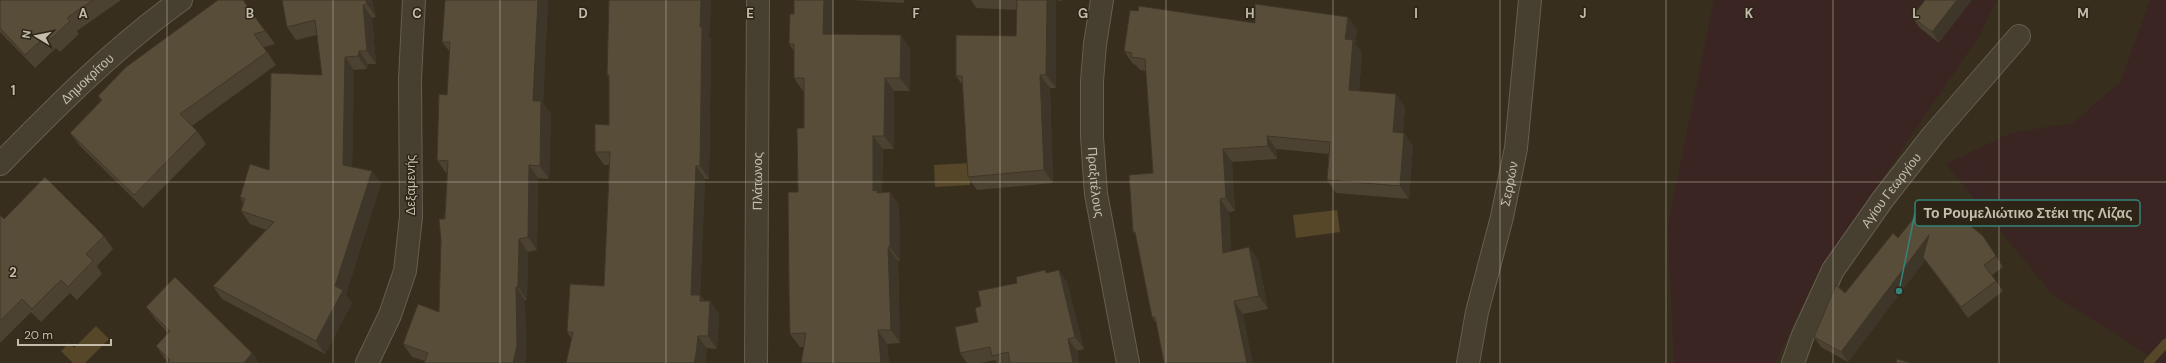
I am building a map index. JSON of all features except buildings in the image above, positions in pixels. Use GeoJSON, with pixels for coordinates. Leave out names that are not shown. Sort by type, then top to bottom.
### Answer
{"type":"FeatureCollection","features":[{"type":"Feature","properties":{"kind":"street","name":"Δημοκρίτου"},"geometry":{"type":"LineString","coordinates":[[0,164],[65,98],[116,51],[181,0]]}},
{"type":"Feature","properties":{"kind":"street","name":"Δεξαμενής"},"geometry":{"type":"LineString","coordinates":[[367,363],[390,315],[405,271],[411,218],[410,79],[414,0]]}},
{"type":"Feature","properties":{"kind":"street","name":"Πλάτωνος"},"geometry":{"type":"LineString","coordinates":[[756,363],[758,0]]}},
{"type":"Feature","properties":{"kind":"street","name":"Πραξιτέλους"},"geometry":{"type":"LineString","coordinates":[[1102,0],[1095,44],[1092,81],[1092,144],[1096,194],[1128,363]]}},
{"type":"Feature","properties":{"kind":"street","name":"Σερρών"},"geometry":{"type":"LineString","coordinates":[[1468,363],[1477,312],[1502,217],[1516,148],[1530,0]]}},
{"type":"Feature","properties":{"kind":"street","name":"Αγίου Γεωργίου"},"geometry":{"type":"LineString","coordinates":[[1793,363],[1803,335],[1833,270],[1883,199],[1933,135],[2019,36]]}},
{"type":"Feature","properties":{"kind":"shaded area"},"geometry":{"type":"Polygon","coordinates":[[[1714,0],[1997,0],[1979,36],[1818,273],[1775,363],[1674,363],[1668,225],[1714,0]]]}},
{"type":"Feature","properties":{"kind":"shaded area"},"geometry":{"type":"Polygon","coordinates":[[[2150,0],[2166,0],[2166,363],[2160,363],[2051,293],[1946,164],[2011,133],[2073,123],[2121,81],[2150,0]]]}},
{"type":"Feature","properties":{"kind":"shaded area"},"geometry":{"type":"Polygon","coordinates":[[[970,163],[970,185],[935,187],[934,165],[970,163]]]}},
{"type":"Feature","properties":{"kind":"shaded area"},"geometry":{"type":"Polygon","coordinates":[[[1337,210],[1340,232],[1296,238],[1293,215],[1337,210]]]}},
{"type":"Feature","properties":{"kind":"shaded area"},"geometry":{"type":"Polygon","coordinates":[[[96,326],[109,339],[85,363],[73,363],[61,351],[69,343],[74,348],[96,326]]]}},
{"type":"Feature","properties":{"kind":"waterway"},"geometry":{"type":"LineString","coordinates":[[2148,363],[2166,343]]}},
{"type":"Feature","properties":{"kind":"place","name":"Το Ρουμελιώτικο Στέκι της Λίζας"},"geometry":{"type":"Point","coordinates":[1899,291]}}]}
